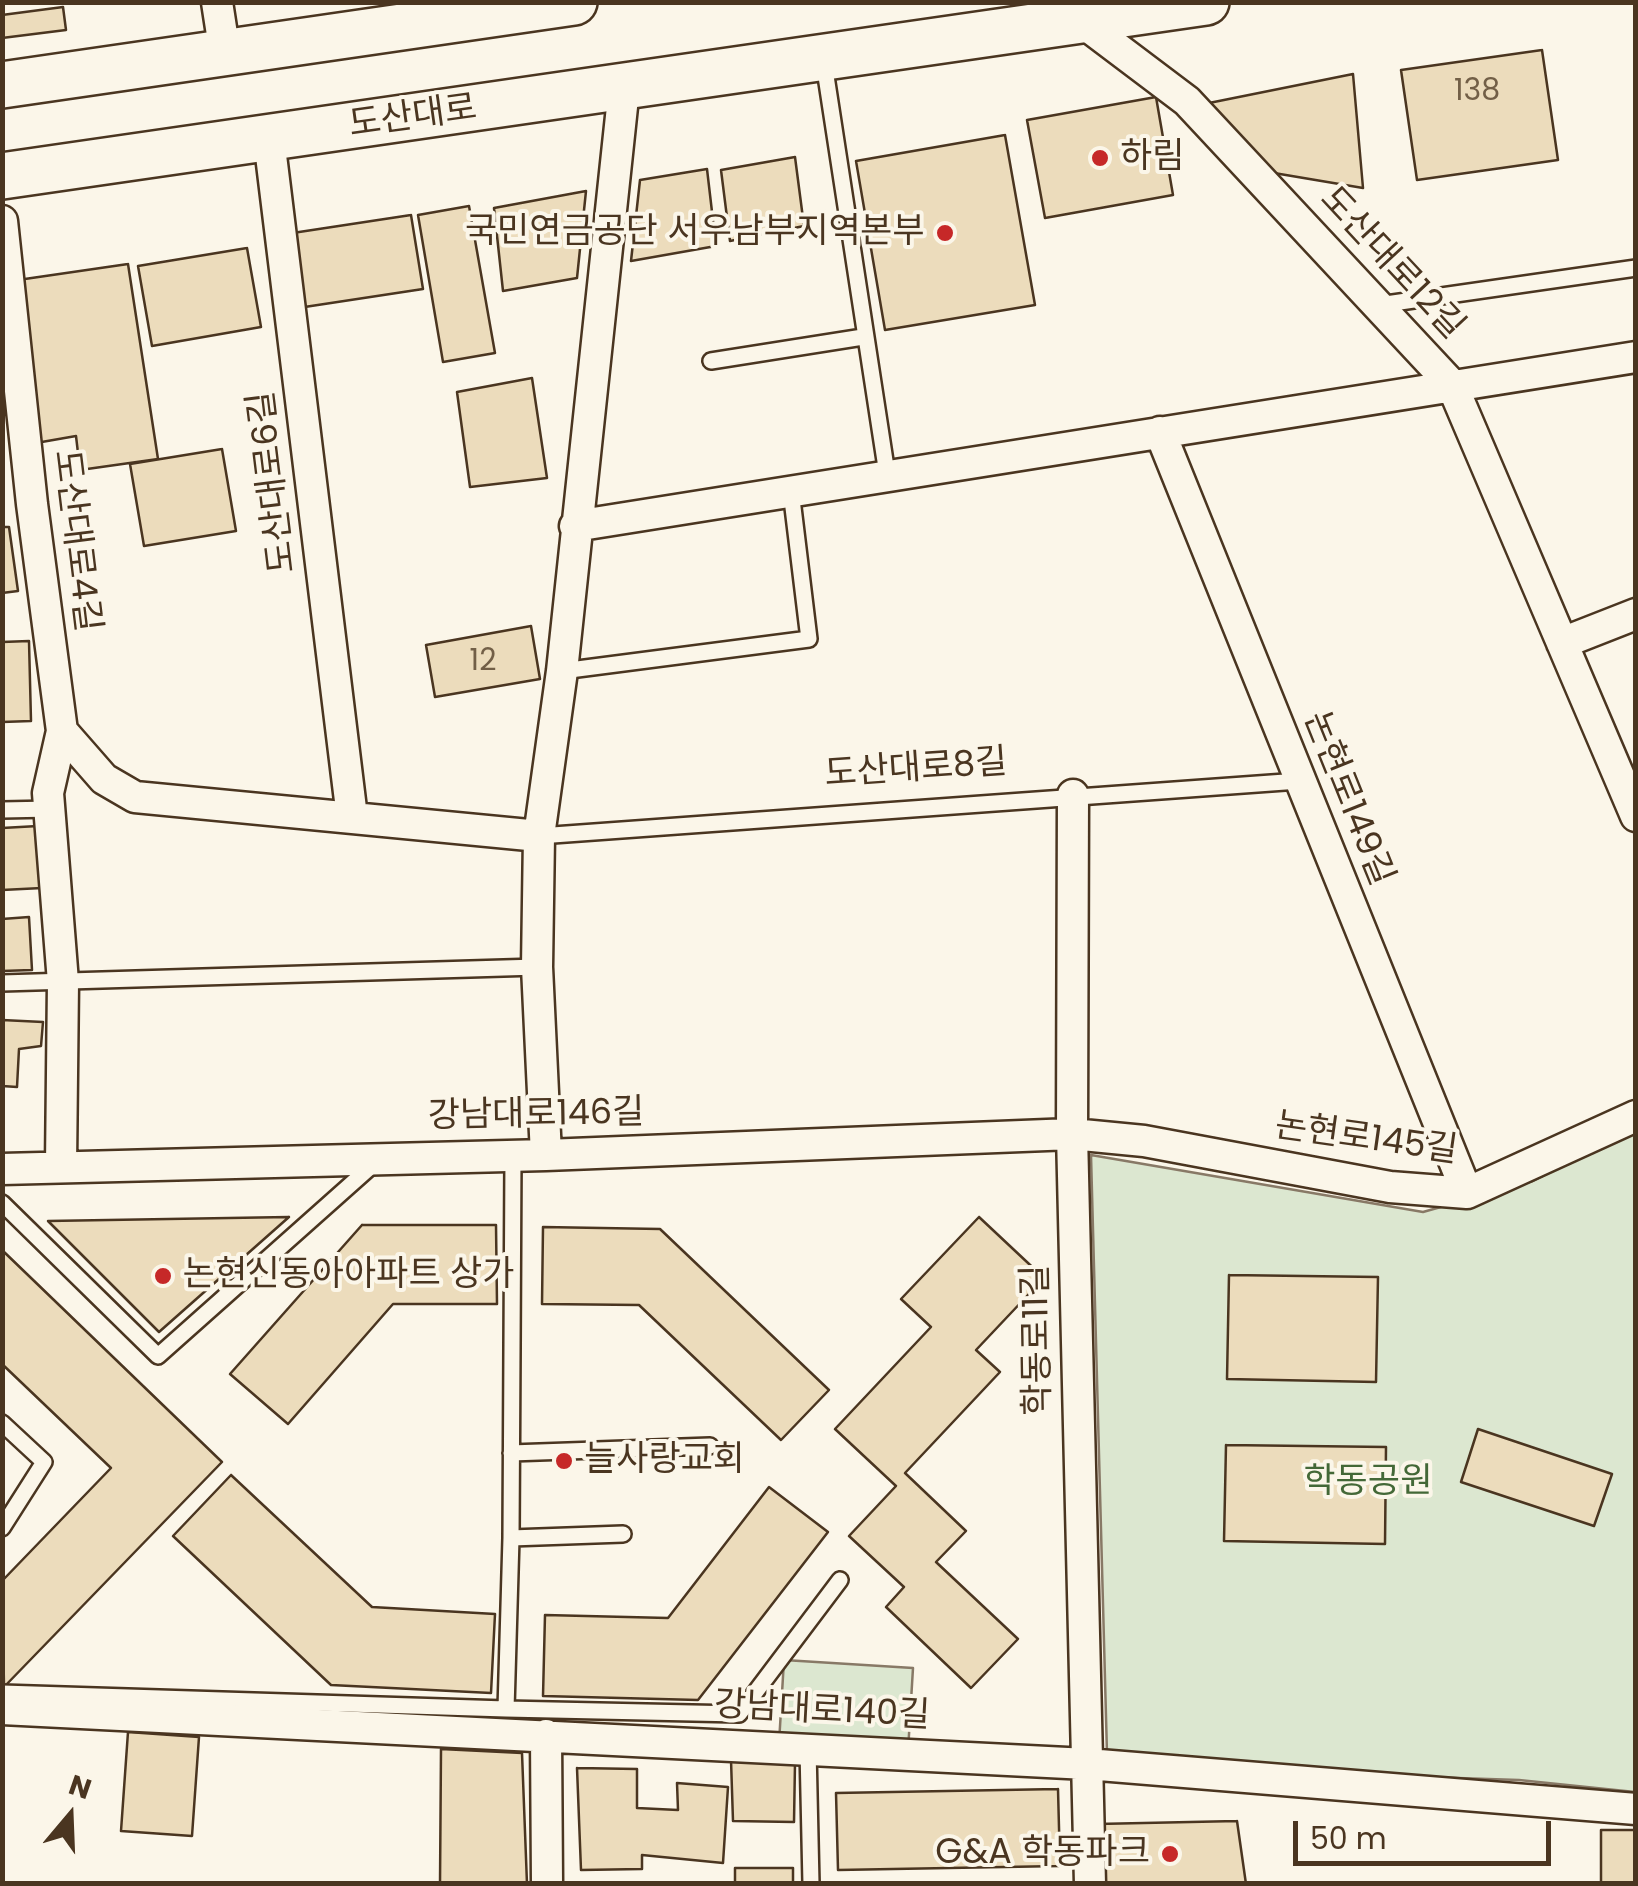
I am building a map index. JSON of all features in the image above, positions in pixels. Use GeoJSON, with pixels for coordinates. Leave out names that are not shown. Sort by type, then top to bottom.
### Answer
{"type":"FeatureCollection","features":[{"type":"Feature","properties":{"kind":"main road"},"geometry":{"type":"LineString","coordinates":[[2,85],[574,2]]}},
{"type":"Feature","properties":{"kind":"main road","name":"도산대로"},"geometry":{"type":"LineString","coordinates":[[2,176],[823,58],[1018,16],[1206,2]]}},
{"type":"Feature","properties":{"kind":"street"},"geometry":{"type":"LineString","coordinates":[[217,2],[224,54]]}},
{"type":"Feature","properties":{"kind":"street","name":"도산대로12길"},"geometry":{"type":"LineString","coordinates":[[1080,12],[1186,101],[1452,385],[1634,808]]}},
{"type":"Feature","properties":{"kind":"street"},"geometry":{"type":"LineString","coordinates":[[546,1155],[537,967],[538,836],[562,671],[624,88]]}},
{"type":"Feature","properties":{"kind":"street","name":"도산대로6길"},"geometry":{"type":"LineString","coordinates":[[269,138],[352,817]]}},
{"type":"Feature","properties":{"kind":"street","name":"도산대로4길"},"geometry":{"type":"LineString","coordinates":[[2,222],[17,505],[62,732],[48,793],[63,982],[61,1164]]}},
{"type":"Feature","properties":{"kind":"street"},"geometry":{"type":"LineString","coordinates":[[575,526],[1636,357]]}},
{"type":"Feature","properties":{"kind":"street","name":"논현로149길"},"geometry":{"type":"LineString","coordinates":[[1160,432],[1468,1193]]}},
{"type":"Feature","properties":{"kind":"street"},"geometry":{"type":"LineString","coordinates":[[1562,643],[1636,614]]}},
{"type":"Feature","properties":{"kind":"street","name":"도산대로8길"},"geometry":{"type":"LineString","coordinates":[[62,732],[104,779],[135,797],[538,836]]}},
{"type":"Feature","properties":{"kind":"street","name":"학동로11길"},"geometry":{"type":"LineString","coordinates":[[1073,795],[1072,1134],[1090,1884]]}},
{"type":"Feature","properties":{"kind":"street","name":"논현로145길"},"geometry":{"type":"LineString","coordinates":[[1072,1134],[1144,1141],[1390,1187],[1468,1193],[1636,1116]]}},
{"type":"Feature","properties":{"kind":"street","name":"강남대로146길"},"geometry":{"type":"LineString","coordinates":[[2,1168],[546,1155],[1072,1134]]}},
{"type":"Feature","properties":{"kind":"street","name":"강남대로140길"},"geometry":{"type":"LineString","coordinates":[[2,1708],[1087,1764],[1636,1809]]}},
{"type":"Feature","properties":{"kind":"street"},"geometry":{"type":"LineString","coordinates":[[546,1735],[547,1884]]}},
{"type":"Feature","properties":{"kind":"lane"},"geometry":{"type":"LineString","coordinates":[[823,58],[887,474]]}},
{"type":"Feature","properties":{"kind":"lane"},"geometry":{"type":"LineString","coordinates":[[1379,305],[1636,268]]}},
{"type":"Feature","properties":{"kind":"lane"},"geometry":{"type":"LineString","coordinates":[[711,361],[863,337]]}},
{"type":"Feature","properties":{"kind":"lane"},"geometry":{"type":"LineString","coordinates":[[562,671],[810,639],[792,491]]}},
{"type":"Feature","properties":{"kind":"lane","name":"도산대로8길"},"geometry":{"type":"LineString","coordinates":[[538,836],[1299,780]]}},
{"type":"Feature","properties":{"kind":"lane"},"geometry":{"type":"LineString","coordinates":[[2,810],[52,809]]}},
{"type":"Feature","properties":{"kind":"lane"},"geometry":{"type":"LineString","coordinates":[[2,983],[537,967]]}},
{"type":"Feature","properties":{"kind":"lane"},"geometry":{"type":"LineString","coordinates":[[2,1203],[158,1356],[383,1156]]}},
{"type":"Feature","properties":{"kind":"lane"},"geometry":{"type":"LineString","coordinates":[[506,1708],[514,1156]]}},
{"type":"Feature","properties":{"kind":"lane"},"geometry":{"type":"LineString","coordinates":[[2,1423],[44,1462],[2,1528]]}},
{"type":"Feature","properties":{"kind":"lane"},"geometry":{"type":"LineString","coordinates":[[511,1453],[710,1446]]}},
{"type":"Feature","properties":{"kind":"lane"},"geometry":{"type":"LineString","coordinates":[[511,1538],[623,1534]]}},
{"type":"Feature","properties":{"kind":"lane"},"geometry":{"type":"LineString","coordinates":[[2,1693],[739,1714],[840,1580]]}},
{"type":"Feature","properties":{"kind":"lane"},"geometry":{"type":"LineString","coordinates":[[808,1749],[810,1884]]}},
{"type":"Feature","properties":{"kind":"green space","name":"학동공원"},"geometry":{"type":"Polygon","coordinates":[[[1635,1129],[1635,1792],[1519,1780],[1243,1771],[1107,1754],[1091,1155],[1423,1212],[1533,1181],[1635,1129]]]}},
{"type":"Feature","properties":{"kind":"green space"},"geometry":{"type":"Polygon","coordinates":[[[784,1660],[913,1668],[908,1751],[779,1743],[784,1660]]]}},
{"type":"Feature","properties":{"kind":"building"},"geometry":{"type":"Polygon","coordinates":[[[63,7],[66,30],[2,38],[2,15],[63,7]]]}},
{"type":"Feature","properties":{"kind":"building"},"geometry":{"type":"Polygon","coordinates":[[[1542,50],[1558,160],[1417,180],[1401,70],[1542,50]]]}},
{"type":"Feature","properties":{"kind":"building"},"geometry":{"type":"Polygon","coordinates":[[[1353,74],[1363,188],[1274,173],[1209,103],[1353,74]]]}},
{"type":"Feature","properties":{"kind":"building","name":"하림"},"geometry":{"type":"Polygon","coordinates":[[[1156,97],[1173,195],[1045,218],[1027,120],[1156,97]]]}},
{"type":"Feature","properties":{"kind":"building","name":"국민연금공단 서우남부지역본부"},"geometry":{"type":"Polygon","coordinates":[[[1005,135],[1035,305],[885,330],[856,161],[1005,135]]]}},
{"type":"Feature","properties":{"kind":"building"},"geometry":{"type":"Polygon","coordinates":[[[795,157],[804,226],[730,241],[721,170],[795,157]]]}},
{"type":"Feature","properties":{"kind":"building"},"geometry":{"type":"Polygon","coordinates":[[[707,169],[716,246],[631,261],[640,180],[707,169]]]}},
{"type":"Feature","properties":{"kind":"building"},"geometry":{"type":"Polygon","coordinates":[[[586,191],[577,278],[503,291],[494,208],[586,191]]]}},
{"type":"Feature","properties":{"kind":"building"},"geometry":{"type":"Polygon","coordinates":[[[469,206],[495,353],[443,362],[418,215],[469,206]]]}},
{"type":"Feature","properties":{"kind":"building"},"geometry":{"type":"Polygon","coordinates":[[[411,215],[423,289],[298,308],[286,234],[411,215]]]}},
{"type":"Feature","properties":{"kind":"building"},"geometry":{"type":"Polygon","coordinates":[[[247,248],[261,327],[152,346],[138,266],[247,248]]]}},
{"type":"Feature","properties":{"kind":"building"},"geometry":{"type":"Polygon","coordinates":[[[128,264],[158,459],[80,470],[76,436],[36,443],[11,281],[128,264]]]}},
{"type":"Feature","properties":{"kind":"building"},"geometry":{"type":"Polygon","coordinates":[[[532,378],[547,478],[470,487],[457,392],[532,378]]]}},
{"type":"Feature","properties":{"kind":"building"},"geometry":{"type":"Polygon","coordinates":[[[222,449],[236,531],[144,546],[130,464],[222,449]]]}},
{"type":"Feature","properties":{"kind":"building"},"geometry":{"type":"Polygon","coordinates":[[[2,527],[9,527],[18,591],[2,593],[2,527]]]}},
{"type":"Feature","properties":{"kind":"building"},"geometry":{"type":"Polygon","coordinates":[[[531,626],[540,679],[435,697],[426,645],[531,626]]]}},
{"type":"Feature","properties":{"kind":"building"},"geometry":{"type":"Polygon","coordinates":[[[29,641],[31,721],[2,722],[2,642],[29,641]]]}},
{"type":"Feature","properties":{"kind":"building"},"geometry":{"type":"Polygon","coordinates":[[[38,826],[42,888],[2,890],[2,828],[38,826]]]}},
{"type":"Feature","properties":{"kind":"building"},"geometry":{"type":"Polygon","coordinates":[[[29,917],[32,970],[2,971],[2,919],[29,917]]]}},
{"type":"Feature","properties":{"kind":"building"},"geometry":{"type":"Polygon","coordinates":[[[2,1020],[43,1022],[41,1046],[19,1049],[17,1087],[2,1086],[2,1020]]]}},
{"type":"Feature","properties":{"kind":"building","name":"논현신동아아파트 상가"},"geometry":{"type":"Polygon","coordinates":[[[289,1217],[159,1332],[48,1221],[289,1217]]]}},
{"type":"Feature","properties":{"kind":"building"},"geometry":{"type":"Polygon","coordinates":[[[979,1217],[1044,1278],[976,1350],[1000,1372],[905,1473],[966,1531],[936,1562],[1018,1639],[971,1688],[886,1607],[904,1587],[849,1536],[896,1486],[835,1429],[931,1327],[901,1299],[979,1217]]]}},
{"type":"Feature","properties":{"kind":"building"},"geometry":{"type":"Polygon","coordinates":[[[362,1225],[496,1225],[497,1304],[393,1304],[288,1424],[230,1374],[362,1225]]]}},
{"type":"Feature","properties":{"kind":"building"},"geometry":{"type":"Polygon","coordinates":[[[543,1227],[660,1229],[829,1390],[781,1440],[639,1305],[542,1304],[543,1227]]]}},
{"type":"Feature","properties":{"kind":"building"},"geometry":{"type":"Polygon","coordinates":[[[2,1250],[222,1462],[4,1687],[2,1581],[111,1468],[2,1364],[2,1250]]]}},
{"type":"Feature","properties":{"kind":"building"},"geometry":{"type":"Polygon","coordinates":[[[1229,1275],[1378,1277],[1376,1382],[1227,1379],[1229,1275]]]}},
{"type":"Feature","properties":{"kind":"building"},"geometry":{"type":"Polygon","coordinates":[[[1478,1429],[1612,1474],[1594,1526],[1461,1482],[1478,1429]]]}},
{"type":"Feature","properties":{"kind":"building"},"geometry":{"type":"Polygon","coordinates":[[[1226,1445],[1386,1447],[1385,1544],[1224,1541],[1226,1445]]]}},
{"type":"Feature","properties":{"kind":"building"},"geometry":{"type":"Polygon","coordinates":[[[231,1475],[372,1607],[495,1614],[491,1693],[331,1685],[173,1536],[231,1475]]]}},
{"type":"Feature","properties":{"kind":"building"},"geometry":{"type":"Polygon","coordinates":[[[769,1487],[828,1532],[698,1700],[543,1696],[545,1615],[668,1618],[769,1487]]]}},
{"type":"Feature","properties":{"kind":"building"},"geometry":{"type":"Polygon","coordinates":[[[128,1732],[199,1737],[192,1836],[121,1831],[128,1732]]]}},
{"type":"Feature","properties":{"kind":"building"},"geometry":{"type":"Polygon","coordinates":[[[441,1749],[522,1753],[527,1884],[440,1884],[441,1749]]]}},
{"type":"Feature","properties":{"kind":"building"},"geometry":{"type":"Polygon","coordinates":[[[731,1760],[795,1763],[794,1822],[733,1821],[731,1760]]]}},
{"type":"Feature","properties":{"kind":"building"},"geometry":{"type":"Polygon","coordinates":[[[577,1768],[637,1769],[637,1808],[678,1810],[677,1783],[728,1787],[723,1863],[642,1855],[642,1869],[581,1870],[577,1768]]]}},
{"type":"Feature","properties":{"kind":"building"},"geometry":{"type":"Polygon","coordinates":[[[1058,1789],[1060,1866],[838,1870],[836,1793],[1058,1789]]]}},
{"type":"Feature","properties":{"kind":"building","name":"G&A 학동파크"},"geometry":{"type":"Polygon","coordinates":[[[1237,1821],[1246,1884],[1100,1884],[1097,1824],[1237,1821]]]}},
{"type":"Feature","properties":{"kind":"building"},"geometry":{"type":"Polygon","coordinates":[[[1601,1830],[1636,1830],[1636,1884],[1601,1884],[1601,1830]]]}},
{"type":"Feature","properties":{"kind":"building"},"geometry":{"type":"Polygon","coordinates":[[[735,1868],[793,1868],[793,1884],[735,1884],[735,1868]]]}},
{"type":"Feature","properties":{"kind":"place","name":"하림"},"geometry":{"type":"Point","coordinates":[1100,158]}},
{"type":"Feature","properties":{"kind":"place","name":"국민연금공단 서우남부지역본부"},"geometry":{"type":"Point","coordinates":[945,233]}},
{"type":"Feature","properties":{"kind":"place","name":"논현신동아아파트 상가"},"geometry":{"type":"Point","coordinates":[163,1276]}},
{"type":"Feature","properties":{"kind":"place","name":"늘사랑교회"},"geometry":{"type":"Point","coordinates":[564,1461]}},
{"type":"Feature","properties":{"kind":"place","name":"G&A 학동파크"},"geometry":{"type":"Point","coordinates":[1170,1854]}}]}
